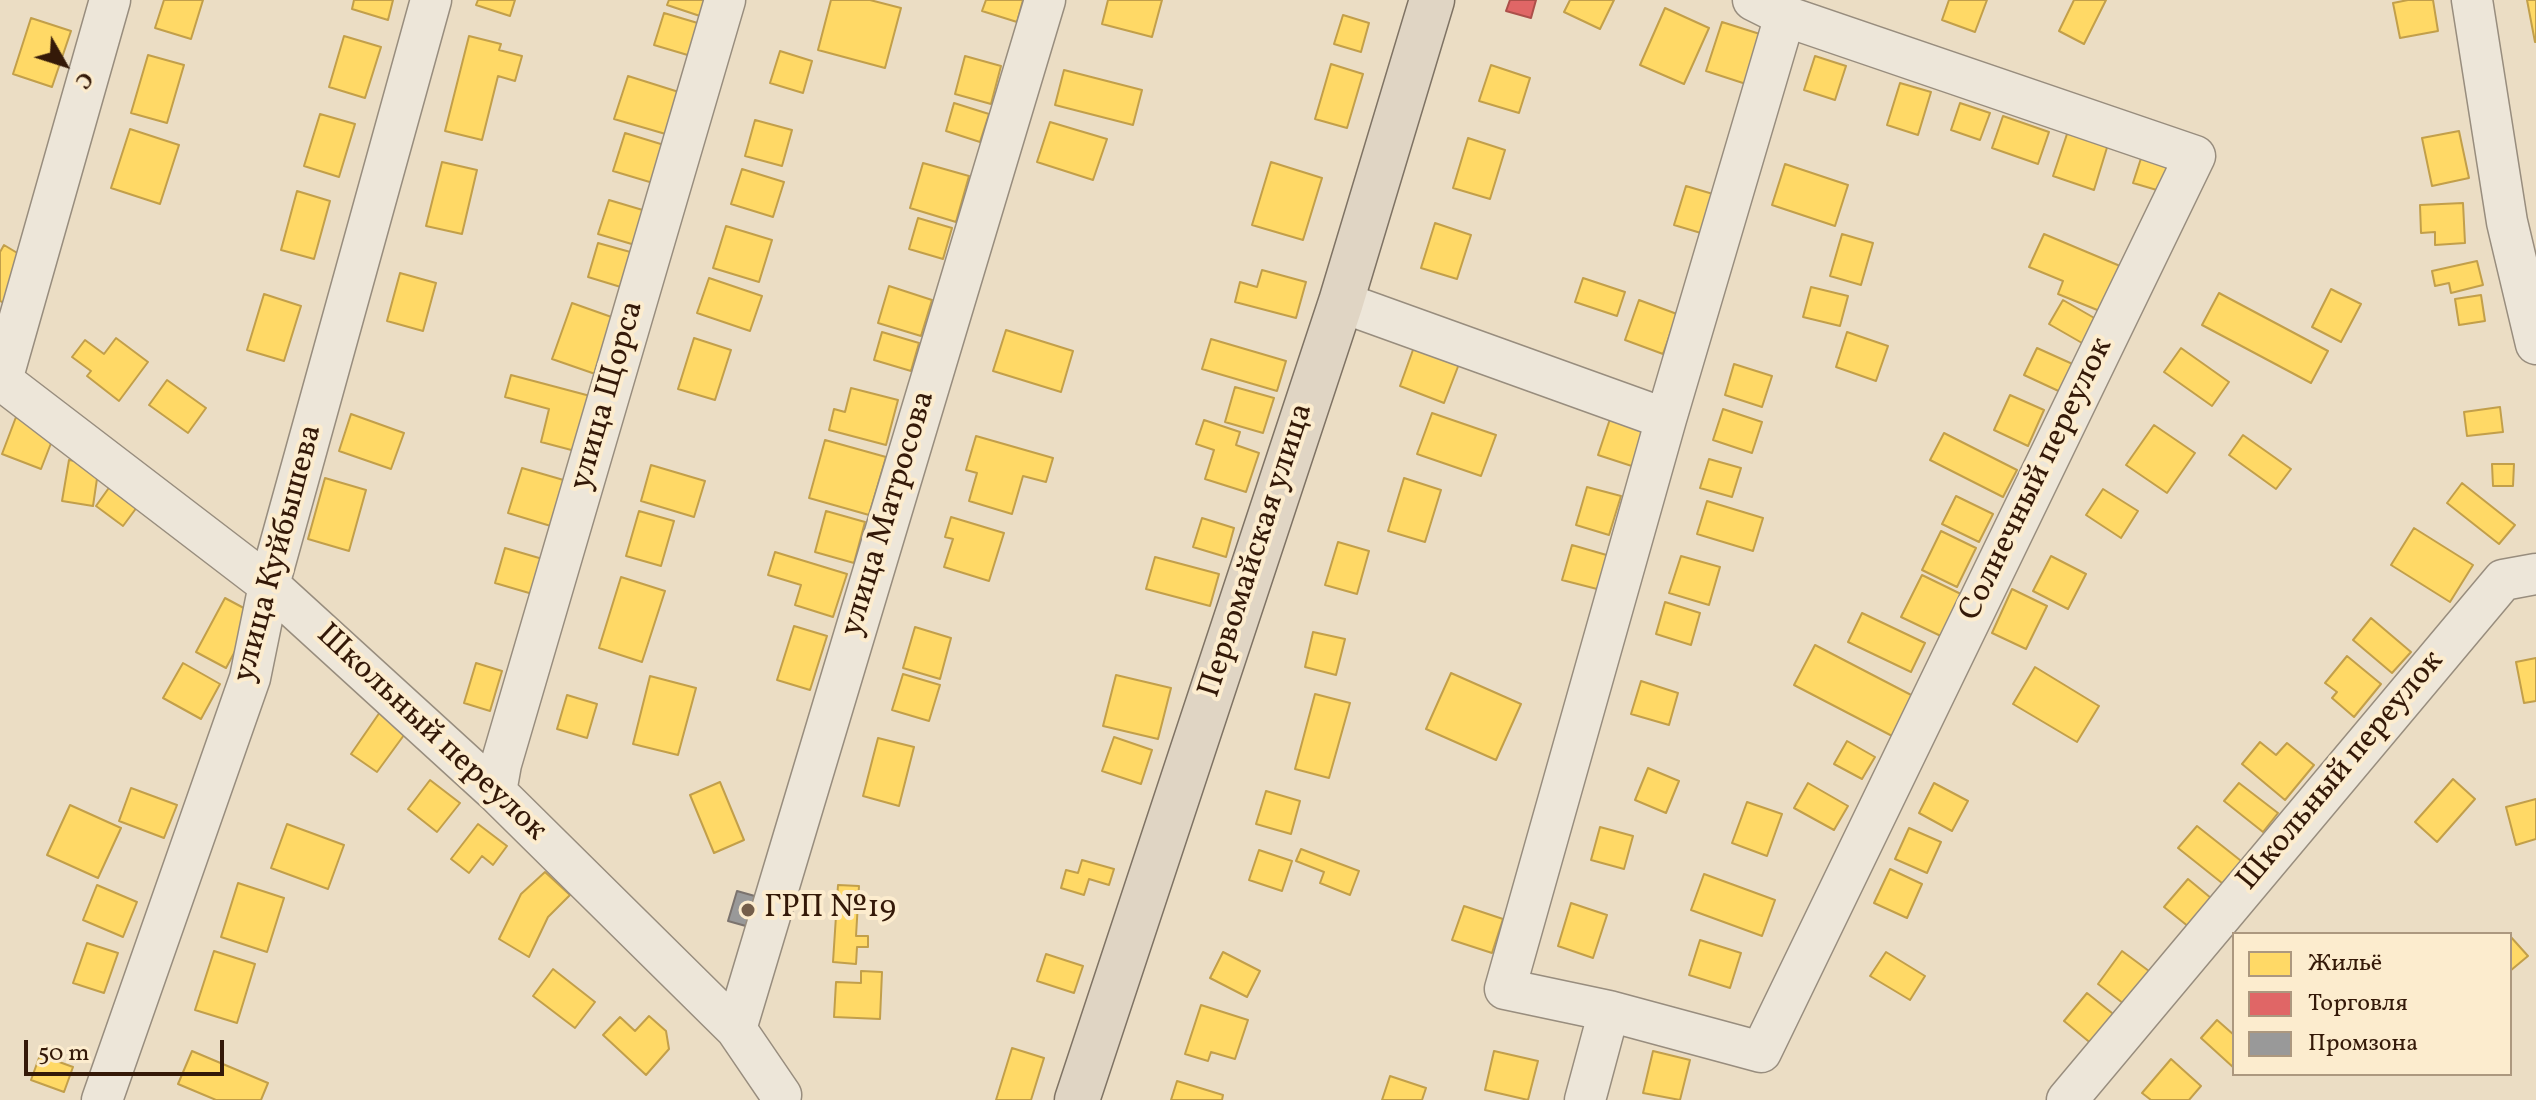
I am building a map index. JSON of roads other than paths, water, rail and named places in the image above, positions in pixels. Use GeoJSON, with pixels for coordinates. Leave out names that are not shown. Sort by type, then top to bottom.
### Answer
{"type":"FeatureCollection","features":[{"type":"Feature","properties":{"kind":"main road","name":"Первомайская улица"},"geometry":{"type":"LineString","coordinates":[[1077,1100],[1341,302],[1432,0]]}},
{"type":"Feature","properties":{"kind":"street"},"geometry":{"type":"LineString","coordinates":[[1,380],[110,0]]}},
{"type":"Feature","properties":{"kind":"street","name":"улица Куйбышева"},"geometry":{"type":"LineString","coordinates":[[102,1100],[250,678],[269,585],[431,0]]}},
{"type":"Feature","properties":{"kind":"street","name":"улица Щорса"},"geometry":{"type":"LineString","coordinates":[[496,792],[510,733],[725,0]]}},
{"type":"Feature","properties":{"kind":"street","name":"улица Матросова"},"geometry":{"type":"LineString","coordinates":[[736,1029],[1045,0]]}},
{"type":"Feature","properties":{"kind":"street"},"geometry":{"type":"LineString","coordinates":[[2472,0],[2507,222],[2536,344]]}},
{"type":"Feature","properties":{"kind":"street","name":"Солнечный переулок"},"geometry":{"type":"LineString","coordinates":[[1769,8],[2195,156],[1761,1052],[1609,1011],[1505,989],[1666,419],[1769,8]]}},
{"type":"Feature","properties":{"kind":"street"},"geometry":{"type":"LineString","coordinates":[[1341,302],[1666,419]]}},
{"type":"Feature","properties":{"kind":"street","name":"Школьный переулок"},"geometry":{"type":"LineString","coordinates":[[1,380],[269,585],[496,792],[736,1029],[781,1095],[780,1100]]}},
{"type":"Feature","properties":{"kind":"street","name":"Школьный переулок"},"geometry":{"type":"LineString","coordinates":[[2067,1100],[2503,580],[2536,574]]}},
{"type":"Feature","properties":{"kind":"street"},"geometry":{"type":"LineString","coordinates":[[1585,1100],[1609,1011]]}},
{"type":"Feature","properties":{"kind":"place","name":"ГРП №19"},"geometry":{"type":"Point","coordinates":[748,910]}}]}
